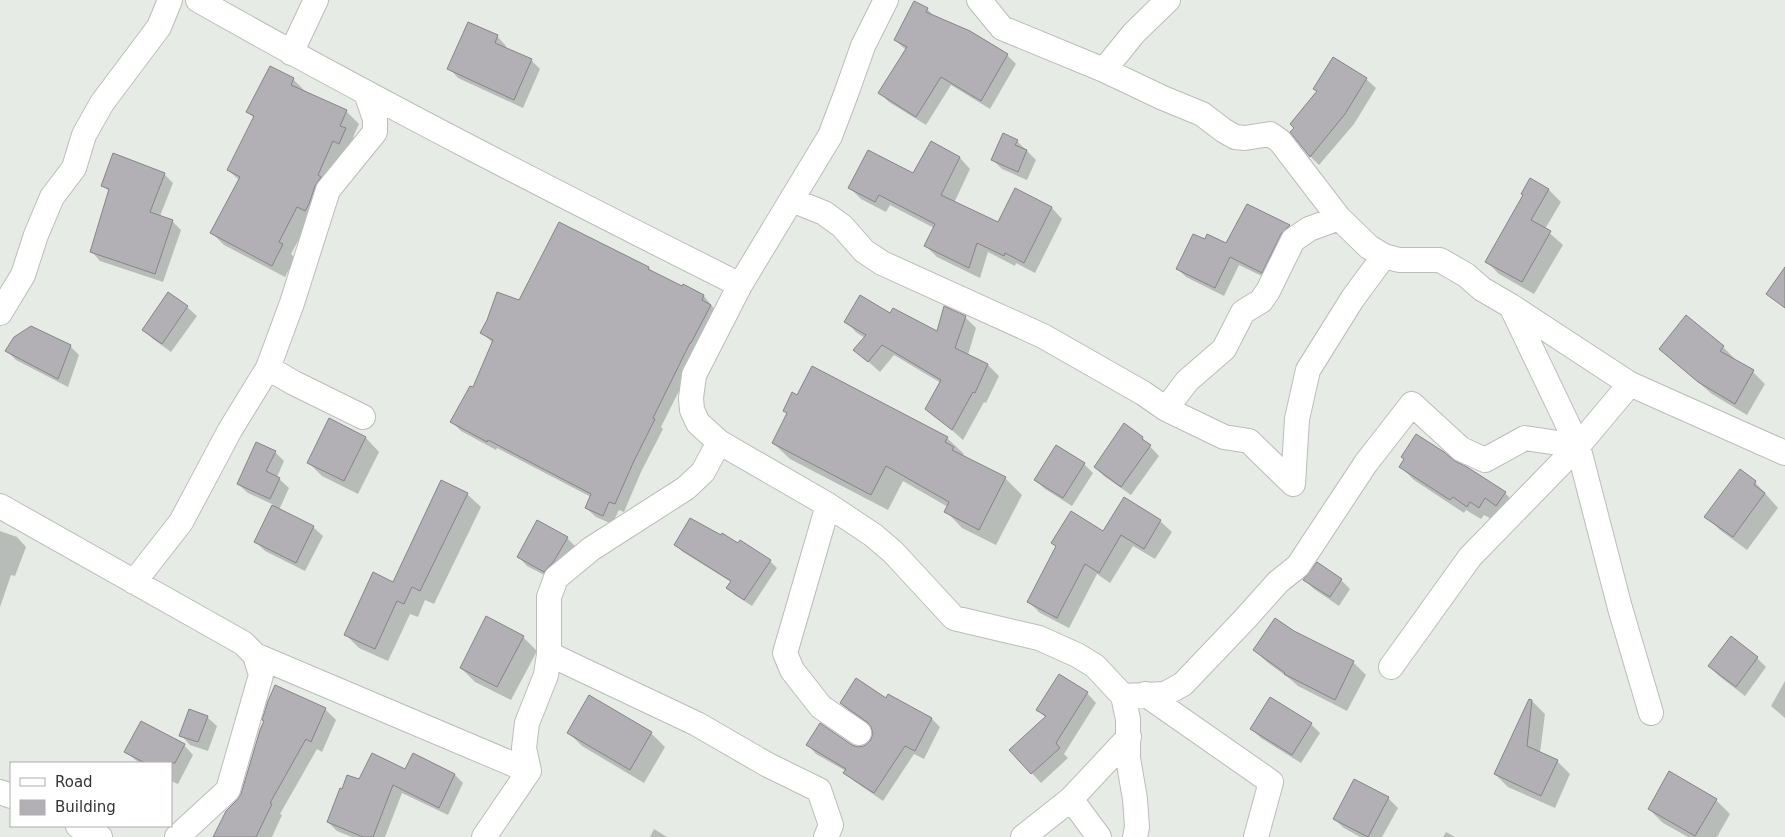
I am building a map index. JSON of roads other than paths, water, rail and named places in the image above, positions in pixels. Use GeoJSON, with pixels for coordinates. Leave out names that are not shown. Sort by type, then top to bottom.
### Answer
{"type":"FeatureCollection","features":[{"type":"Feature","properties":{"kind":"street"},"geometry":{"type":"LineString","coordinates":[[0,313],[23,275],[52,197],[74,168],[84,135],[102,103],[159,27],[170,0]]}},
{"type":"Feature","properties":{"kind":"street"},"geometry":{"type":"LineString","coordinates":[[198,0],[366,93],[555,192],[740,285]]}},
{"type":"Feature","properties":{"kind":"street"},"geometry":{"type":"LineString","coordinates":[[291,53],[316,0]]}},
{"type":"Feature","properties":{"kind":"street"},"geometry":{"type":"LineString","coordinates":[[886,0],[863,46],[830,136],[740,285],[694,375],[691,398],[692,410],[698,423],[720,442],[828,505],[873,535],[892,552],[954,618],[1039,638],[1077,655],[1134,695],[1271,782],[1256,837]]}},
{"type":"Feature","properties":{"kind":"street"},"geometry":{"type":"LineString","coordinates":[[979,0],[1002,28],[1104,70],[1202,114],[1235,137],[1246,138],[1270,134],[1280,141],[1339,218],[1369,247],[1384,256],[1399,260],[1440,260],[1466,275],[1482,289],[1630,384],[1785,453]]}},
{"type":"Feature","properties":{"kind":"street"},"geometry":{"type":"LineString","coordinates":[[1104,70],[1134,33],[1168,0]]}},
{"type":"Feature","properties":{"kind":"street"},"geometry":{"type":"LineString","coordinates":[[134,582],[181,522],[230,430],[268,368],[292,304],[328,190],[375,132],[375,119],[366,93]]}},
{"type":"Feature","properties":{"kind":"street"},"geometry":{"type":"LineString","coordinates":[[792,200],[824,213],[842,226],[864,251],[882,263],[1043,336],[1143,392],[1166,408],[1224,437],[1249,441],[1293,484],[1297,418],[1308,370],[1352,298],[1384,256]]}},
{"type":"Feature","properties":{"kind":"street"},"geometry":{"type":"LineString","coordinates":[[1166,408],[1186,381],[1224,349],[1243,312],[1261,301],[1268,291],[1293,240],[1309,229],[1339,218]]}},
{"type":"Feature","properties":{"kind":"street"},"geometry":{"type":"LineString","coordinates":[[1511,306],[1578,446],[1620,608],[1651,712]]}},
{"type":"Feature","properties":{"kind":"street"},"geometry":{"type":"LineString","coordinates":[[268,368],[363,417]]}},
{"type":"Feature","properties":{"kind":"street"},"geometry":{"type":"LineString","coordinates":[[1390,667],[1470,557],[1578,446],[1630,384]]}},
{"type":"Feature","properties":{"kind":"street"},"geometry":{"type":"LineString","coordinates":[[1134,695],[1165,694],[1183,684],[1278,582],[1298,566],[1366,463],[1412,404],[1461,449],[1486,460],[1525,438],[1578,446]]}},
{"type":"Feature","properties":{"kind":"street"},"geometry":{"type":"LineString","coordinates":[[484,837],[528,771],[524,748],[527,723],[546,675],[549,654],[549,596],[556,578],[590,549],[686,488],[703,472],[720,442]]}},
{"type":"Feature","properties":{"kind":"street"},"geometry":{"type":"LineString","coordinates":[[828,505],[785,653],[792,670],[821,707],[859,733]]}},
{"type":"Feature","properties":{"kind":"street"},"geometry":{"type":"LineString","coordinates":[[0,506],[243,643],[255,655],[528,771]]}},
{"type":"Feature","properties":{"kind":"street"},"geometry":{"type":"LineString","coordinates":[[549,654],[697,724],[768,765],[819,790],[831,825],[826,837]]}},
{"type":"Feature","properties":{"kind":"street"},"geometry":{"type":"LineString","coordinates":[[177,837],[228,790],[261,675],[255,655]]}},
{"type":"Feature","properties":{"kind":"street"},"geometry":{"type":"LineString","coordinates":[[1134,695],[1128,719],[1128,758],[1135,798],[1137,827],[1134,837]]}},
{"type":"Feature","properties":{"kind":"street"},"geometry":{"type":"LineString","coordinates":[[1023,837],[1071,799],[1129,737]]}},
{"type":"Feature","properties":{"kind":"street"},"geometry":{"type":"LineString","coordinates":[[1071,799],[1099,837]]}},
{"type":"Feature","properties":{"kind":"street"},"geometry":{"type":"LineString","coordinates":[[80,827],[100,837]]}}]}
